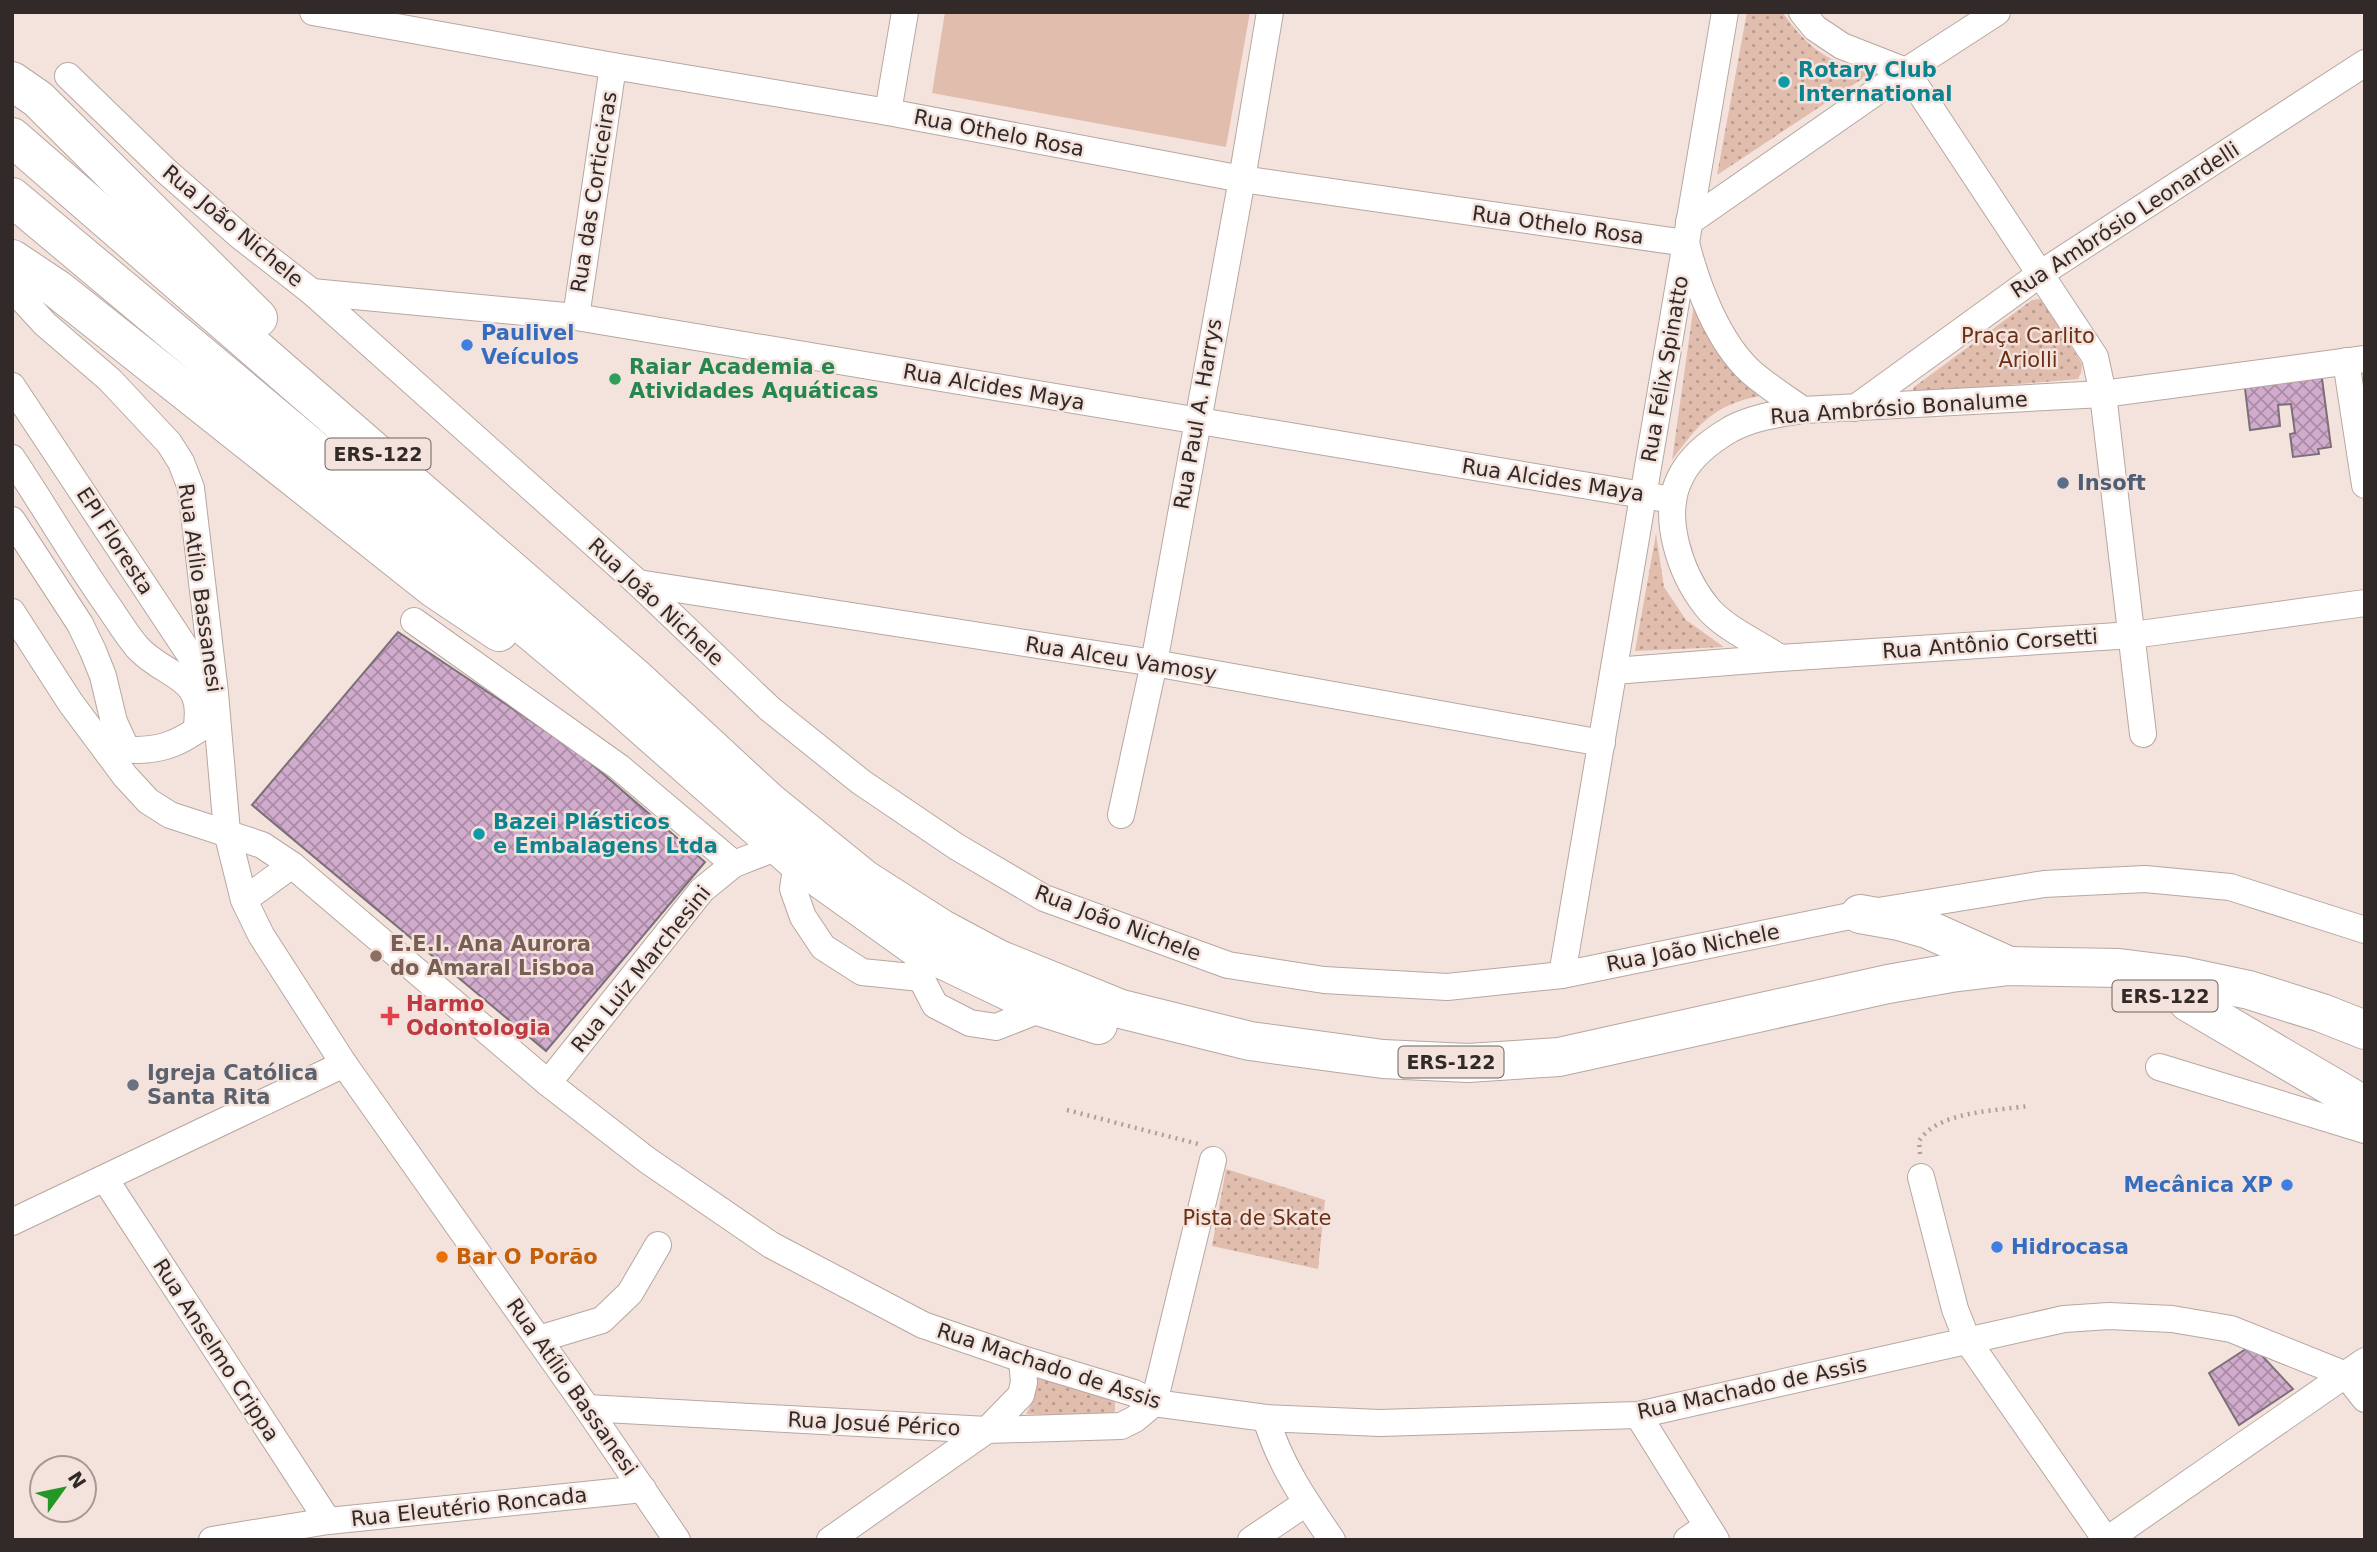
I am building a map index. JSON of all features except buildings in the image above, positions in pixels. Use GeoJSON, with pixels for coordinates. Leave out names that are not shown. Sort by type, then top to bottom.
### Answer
{"type":"FeatureCollection","features":[{"type":"Feature","properties":{"kind":"highway"},"geometry":{"type":"LineString","coordinates":[[12,82],[38,99],[269,329],[494,522],[573,601],[623,687]]}},
{"type":"Feature","properties":{"kind":"highway"},"geometry":{"type":"LineString","coordinates":[[12,93],[12,117]]}},
{"type":"Feature","properties":{"kind":"highway","name":"ERS-122"},"geometry":{"type":"LineString","coordinates":[[12,137],[123,232],[623,687],[787,854],[918,963],[1123,1033],[1183,1049],[1323,1079],[1405,1087],[1516,1086],[1574,1079],[1894,1004],[1959,993],[2041,987],[2126,987],[2253,1014],[2319,1034],[2365,1053]]}},
{"type":"Feature","properties":{"kind":"highway","name":"ERS-122"},"geometry":{"type":"LineString","coordinates":[[12,197],[99,271],[864,879],[942,929],[998,959],[1121,1009],[1250,1041],[1383,1059],[1468,1062],[1559,1057],[1888,984],[2009,966],[2119,968],[2183,976],[2249,990],[2365,1030]]}},
{"type":"Feature","properties":{"kind":"highway"},"geometry":{"type":"LineString","coordinates":[[12,259],[57,289],[435,589],[509,639],[623,687]]}},
{"type":"Feature","properties":{"kind":"highway"},"geometry":{"type":"LineString","coordinates":[[1860,914],[1927,929],[2009,966]]}},
{"type":"Feature","properties":{"kind":"highway"},"geometry":{"type":"LineString","coordinates":[[2188,1002],[2365,1106]]}},
{"type":"Feature","properties":{"kind":"street","name":"Rua Othelo Rosa"},"geometry":{"type":"LineString","coordinates":[[313,12],[888,112],[1242,179],[1688,233]]}},
{"type":"Feature","properties":{"kind":"street"},"geometry":{"type":"LineString","coordinates":[[888,112],[905,12]]}},
{"type":"Feature","properties":{"kind":"street","name":"Rua Paul A. Harrys"},"geometry":{"type":"LineString","coordinates":[[1121,815],[1154,663],[1270,12]]}},
{"type":"Feature","properties":{"kind":"street","name":"Rua Félix Spinatto"},"geometry":{"type":"LineString","coordinates":[[1562,975],[1725,12]]}},
{"type":"Feature","properties":{"kind":"street"},"geometry":{"type":"LineString","coordinates":[[1802,12],[1815,28],[1842,46],[1906,71],[2095,357],[2103,394],[2143,734]]}},
{"type":"Feature","properties":{"kind":"street"},"geometry":{"type":"LineString","coordinates":[[1803,410],[1751,372],[1731,350],[1694,275],[1688,233],[1906,71],[1997,12]]}},
{"type":"Feature","properties":{"kind":"street","name":"Rua Ambrósio Leonardelli"},"geometry":{"type":"LineString","coordinates":[[1855,408],[2040,274],[2365,63]]}},
{"type":"Feature","properties":{"kind":"street","name":"Rua das Corticeiras"},"geometry":{"type":"LineString","coordinates":[[576,317],[613,66]]}},
{"type":"Feature","properties":{"kind":"street","name":"Rua João Nichele"},"geometry":{"type":"LineString","coordinates":[[68,76],[166,171],[230,228],[312,292],[638,583],[770,709],[861,782],[957,847],[1044,898],[1228,965],[1324,980],[1447,987],[1562,975],[1860,914],[2044,884],[2145,878],[2230,887],[2365,930]]}},
{"type":"Feature","properties":{"kind":"street","name":"Rua Atílio Bassanesi"},"geometry":{"type":"LineString","coordinates":[[12,288],[45,324],[110,380],[169,443],[181,462],[191,488],[216,703],[227,832],[244,900],[261,935],[344,1063],[643,1489],[667,1535]]}},
{"type":"Feature","properties":{"kind":"street","name":"Rua Alcides Maya"},"geometry":{"type":"LineString","coordinates":[[312,292],[576,317],[1673,500]]}},
{"type":"Feature","properties":{"kind":"street"},"geometry":{"type":"LineString","coordinates":[[12,314],[45,324]]}},
{"type":"Feature","properties":{"kind":"street"},"geometry":{"type":"LineString","coordinates":[[2355,360],[2365,485]]}},
{"type":"Feature","properties":{"kind":"street","name":"Rua Ambrósio Bonalume"},"geometry":{"type":"LineString","coordinates":[[1780,657],[1730,626],[1707,607],[1684,571],[1673,533],[1673,500],[1681,476],[1702,450],[1732,429],[1763,416],[1803,410],[2103,394],[2355,360]]}},
{"type":"Feature","properties":{"kind":"street","name":"EPI Floresta"},"geometry":{"type":"LineString","coordinates":[[14,388],[216,703]]}},
{"type":"Feature","properties":{"kind":"street","name":"EPI Floresta"},"geometry":{"type":"LineString","coordinates":[[12,419],[14,388]]}},
{"type":"Feature","properties":{"kind":"street","name":"EPI Floresta"},"geometry":{"type":"LineString","coordinates":[[12,458],[137,646],[151,660],[181,678],[193,691],[198,701],[196,731]]}},
{"type":"Feature","properties":{"kind":"street"},"geometry":{"type":"LineString","coordinates":[[12,520],[89,642],[103,676],[114,722],[115,749],[165,748],[182,741],[196,731],[216,703]]}},
{"type":"Feature","properties":{"kind":"street","name":"Rua Alceu Vamosy"},"geometry":{"type":"LineString","coordinates":[[638,583],[1154,663],[1602,743]]}},
{"type":"Feature","properties":{"kind":"street","name":"Rua Antônio Corsetti"},"geometry":{"type":"LineString","coordinates":[[1614,671],[1780,657],[2133,635],[2365,603]]}},
{"type":"Feature","properties":{"kind":"street","name":"Rua Machado de Assis"},"geometry":{"type":"LineString","coordinates":[[12,612],[70,702],[115,749],[125,776],[148,801],[170,815],[262,845],[292,865],[548,1083],[647,1160],[771,1245],[923,1325],[1134,1393],[1154,1403],[1266,1418],[1380,1423],[1638,1415],[1967,1340],[2064,1320],[2109,1316],[2172,1320],[2231,1329],[2355,1368]]}},
{"type":"Feature","properties":{"kind":"street"},"geometry":{"type":"LineString","coordinates":[[414,621],[619,767],[734,863]]}},
{"type":"Feature","properties":{"kind":"street"},"geometry":{"type":"LineString","coordinates":[[787,854],[793,889],[803,917],[823,947],[862,972],[918,963]]}},
{"type":"Feature","properties":{"kind":"street","name":"Rua Luiz Marchesini"},"geometry":{"type":"LineString","coordinates":[[548,1083],[702,890],[734,863],[787,854]]}},
{"type":"Feature","properties":{"kind":"street"},"geometry":{"type":"LineString","coordinates":[[244,900],[292,865]]}},
{"type":"Feature","properties":{"kind":"street"},"geometry":{"type":"LineString","coordinates":[[12,1222],[344,1063]]}},
{"type":"Feature","properties":{"kind":"street"},"geometry":{"type":"LineString","coordinates":[[2159,1067],[2365,1130]]}},
{"type":"Feature","properties":{"kind":"street"},"geometry":{"type":"LineString","coordinates":[[1154,1403],[1213,1160]]}},
{"type":"Feature","properties":{"kind":"street"},"geometry":{"type":"LineString","coordinates":[[1922,1177],[1955,1309],[1967,1340],[2106,1540],[2355,1368],[2365,1399]]}},
{"type":"Feature","properties":{"kind":"street","name":"Rua Anselmo Crippa"},"geometry":{"type":"LineString","coordinates":[[105,1179],[328,1521]]}},
{"type":"Feature","properties":{"kind":"street"},"geometry":{"type":"LineString","coordinates":[[539,1339],[602,1321],[630,1293],[658,1245]]}},
{"type":"Feature","properties":{"kind":"street"},"geometry":{"type":"LineString","coordinates":[[830,1540],[987,1430],[1021,1395],[1024,1382],[1022,1359]]}},
{"type":"Feature","properties":{"kind":"street","name":"Rua Josué Périco"},"geometry":{"type":"LineString","coordinates":[[587,1408],[987,1430],[1121,1426],[1135,1419],[1154,1403]]}},
{"type":"Feature","properties":{"kind":"street"},"geometry":{"type":"LineString","coordinates":[[1638,1415],[1704,1535]]}},
{"type":"Feature","properties":{"kind":"street"},"geometry":{"type":"LineString","coordinates":[[1266,1418],[1278,1453],[1306,1503],[1332,1540]]}},
{"type":"Feature","properties":{"kind":"street","name":"Rua Eleutério Roncada"},"geometry":{"type":"LineString","coordinates":[[212,1540],[252,1536],[328,1521],[643,1489]]}},
{"type":"Feature","properties":{"kind":"street"},"geometry":{"type":"LineString","coordinates":[[1251,1540],[1306,1503]]}},
{"type":"Feature","properties":{"kind":"path"},"geometry":{"type":"LineString","coordinates":[[1922,1177],[1919,1141],[1932,1127],[1968,1115],[2028,1106]]}},
{"type":"Feature","properties":{"kind":"path"},"geometry":{"type":"LineString","coordinates":[[1067,1110],[1203,1146],[1213,1160]]}},
{"type":"Feature","properties":{"kind":"green space"},"geometry":{"type":"Polygon","coordinates":[[[945,12],[1250,12],[1226,147],[932,93],[945,12]]]}},
{"type":"Feature","properties":{"kind":"green space"},"geometry":{"type":"Polygon","coordinates":[[[1747,12],[1782,12],[1801,36],[1820,52],[1842,64],[1871,73],[1717,175],[1747,12]]]}},
{"type":"Feature","properties":{"kind":"green space","name":"Praça Carlito Ariolli"},"geometry":{"type":"Polygon","coordinates":[[[2032,300],[2042,300],[2082,364],[2078,379],[1916,393],[1913,390],[2032,300]]]}},
{"type":"Feature","properties":{"kind":"green space"},"geometry":{"type":"Polygon","coordinates":[[[1694,304],[1745,384],[1760,396],[1730,405],[1708,418],[1672,460],[1694,304]]]}},
{"type":"Feature","properties":{"kind":"green space"},"geometry":{"type":"Polygon","coordinates":[[[1656,534],[1664,587],[1686,620],[1724,647],[1635,651],[1656,534]]]}},
{"type":"Feature","properties":{"kind":"green space","name":"Pista de Skate"},"geometry":{"type":"Polygon","coordinates":[[[1226,1169],[1325,1200],[1318,1269],[1212,1246],[1226,1169]]]}},
{"type":"Feature","properties":{"kind":"green space"},"geometry":{"type":"Polygon","coordinates":[[[1031,1377],[1109,1395],[1115,1403],[1115,1411],[1109,1418],[1026,1414],[1033,1396],[1031,1377]]]}},
{"type":"Feature","properties":{"kind":"place","name":"Rotary Club International"},"geometry":{"type":"Point","coordinates":[1784,82]}},
{"type":"Feature","properties":{"kind":"place","name":"Paulivel Veículos"},"geometry":{"type":"Point","coordinates":[467,345]}},
{"type":"Feature","properties":{"kind":"place","name":"Raiar Academia e Atividades Aquáticas"},"geometry":{"type":"Point","coordinates":[615,379]}},
{"type":"Feature","properties":{"kind":"place","name":"Insoft"},"geometry":{"type":"Point","coordinates":[2063,483]}},
{"type":"Feature","properties":{"kind":"place","name":"Bazei Plásticos e Embalagens Ltda"},"geometry":{"type":"Point","coordinates":[479,834]}},
{"type":"Feature","properties":{"kind":"place","name":"E.E.I. Ana Aurora do Amaral Lisboa"},"geometry":{"type":"Point","coordinates":[376,956]}},
{"type":"Feature","properties":{"kind":"place","name":"Harmo Odontologia"},"geometry":{"type":"Point","coordinates":[390,1016]}},
{"type":"Feature","properties":{"kind":"place","name":"Igreja Católica Santa Rita"},"geometry":{"type":"Point","coordinates":[133,1085]}},
{"type":"Feature","properties":{"kind":"place","name":"Mecânica XP"},"geometry":{"type":"Point","coordinates":[2287,1185]}},
{"type":"Feature","properties":{"kind":"place","name":"Hidrocasa"},"geometry":{"type":"Point","coordinates":[1997,1247]}},
{"type":"Feature","properties":{"kind":"place","name":"Bar O Porão"},"geometry":{"type":"Point","coordinates":[442,1257]}}]}
